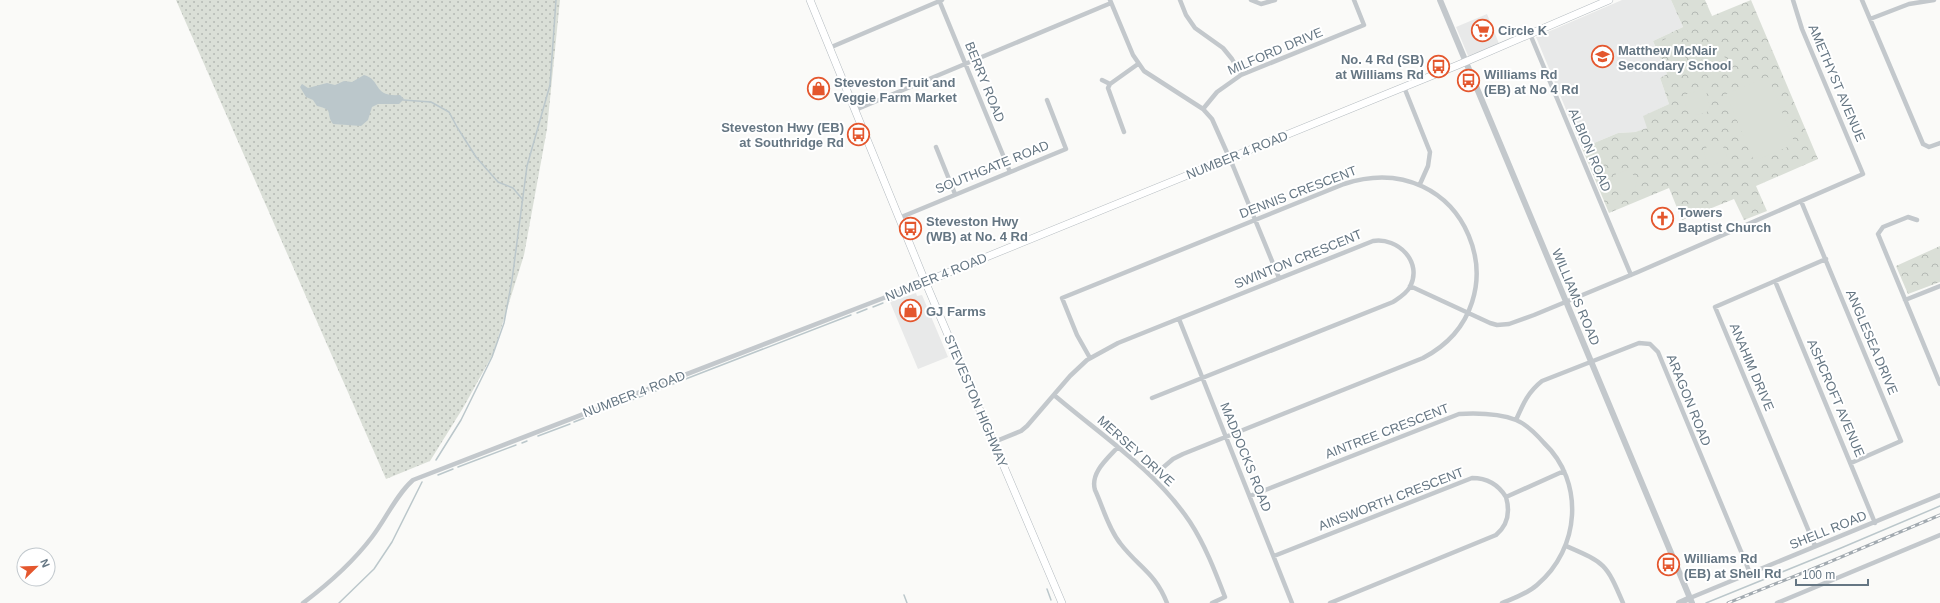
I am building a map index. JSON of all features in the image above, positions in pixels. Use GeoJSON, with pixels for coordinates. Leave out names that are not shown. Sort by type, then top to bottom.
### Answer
{"type":"FeatureCollection","features":[{"type":"Feature","properties":{"kind":"main road","name":"STEVESTON HIGHWAY"},"geometry":{"type":"LineString","coordinates":[[810,0],[925,282],[1062,603]]}},
{"type":"Feature","properties":{"kind":"main road","name":"NUMBER 4 ROAD"},"geometry":{"type":"LineString","coordinates":[[925,282],[1466,62],[1609,0]]}},
{"type":"Feature","properties":{"kind":"street"},"geometry":{"type":"LineString","coordinates":[[829,48],[940,0]]}},
{"type":"Feature","properties":{"kind":"street","name":"BERRY ROAD"},"geometry":{"type":"LineString","coordinates":[[940,0],[1010,172]]}},
{"type":"Feature","properties":{"kind":"street"},"geometry":{"type":"LineString","coordinates":[[1180,0],[1186,15],[1194,28],[1223,48],[1232,59],[1241,75]]}},
{"type":"Feature","properties":{"kind":"street"},"geometry":{"type":"LineString","coordinates":[[1251,0],[1262,4],[1275,0]]}},
{"type":"Feature","properties":{"kind":"street","name":"MILFORD DRIVE"},"geometry":{"type":"LineString","coordinates":[[1203,109],[1217,92],[1241,75],[1364,25],[1354,0]]}},
{"type":"Feature","properties":{"kind":"street","name":"WILLIAMS ROAD"},"geometry":{"type":"LineString","coordinates":[[1440,0],[1691,601]]}},
{"type":"Feature","properties":{"kind":"street","name":"AMETHYST AVENUE"},"geometry":{"type":"LineString","coordinates":[[1794,0],[1802,29],[1863,174],[1801,201]]}},
{"type":"Feature","properties":{"kind":"street"},"geometry":{"type":"LineString","coordinates":[[1862,0],[1923,144],[1929,147],[1940,143]]}},
{"type":"Feature","properties":{"kind":"street"},"geometry":{"type":"LineString","coordinates":[[1870,19],[1909,4],[1934,0]]}},
{"type":"Feature","properties":{"kind":"street"},"geometry":{"type":"LineString","coordinates":[[855,110],[1111,2],[1138,64],[1150,76],[1203,109],[1215,125],[1279,278]]}},
{"type":"Feature","properties":{"kind":"street","name":"ALBION ROAD"},"geometry":{"type":"LineString","coordinates":[[1530,34],[1631,275]]}},
{"type":"Feature","properties":{"kind":"street"},"geometry":{"type":"LineString","coordinates":[[1124,132],[1108,92],[1110,84],[1138,64]]}},
{"type":"Feature","properties":{"kind":"street"},"geometry":{"type":"LineString","coordinates":[[1102,80],[1110,84]]}},
{"type":"Feature","properties":{"kind":"street"},"geometry":{"type":"LineString","coordinates":[[1404,87],[1430,152],[1428,166],[1420,184]]}},
{"type":"Feature","properties":{"kind":"street","name":"SOUTHGATE ROAD"},"geometry":{"type":"LineString","coordinates":[[899,218],[1066,149],[1047,100]]}},
{"type":"Feature","properties":{"kind":"street"},"geometry":{"type":"LineString","coordinates":[[936,146],[955,194]]}},
{"type":"Feature","properties":{"kind":"street","name":"DENNIS CRESCENT"},"geometry":{"type":"LineString","coordinates":[[1090,358],[1077,335],[1062,298],[1344,184],[1364,178],[1386,177],[1420,184],[1450,207],[1463,223],[1471,240],[1476,263],[1476,276],[1468,313],[1460,327],[1440,347],[1428,356],[1173,459],[1152,477]]}},
{"type":"Feature","properties":{"kind":"street"},"geometry":{"type":"LineString","coordinates":[[1152,398],[1393,302],[1404,294],[1410,286],[1490,323],[1503,324],[1534,315],[1566,302],[1801,201]]}},
{"type":"Feature","properties":{"kind":"street","name":"ANGLESEA DRIVE"},"geometry":{"type":"LineString","coordinates":[[1801,201],[1901,441],[1851,463]]}},
{"type":"Feature","properties":{"kind":"street"},"geometry":{"type":"LineString","coordinates":[[1917,220],[1908,217],[1883,227],[1878,234],[1940,384]]}},
{"type":"Feature","properties":{"kind":"street","name":"SWINTON CRESCENT"},"geometry":{"type":"LineString","coordinates":[[994,442],[1021,431],[1070,376],[1090,358],[1118,343],[1372,240],[1379,240],[1398,245],[1408,257],[1412,269],[1410,286]]}},
{"type":"Feature","properties":{"kind":"street","name":"ANAHIM DRIVE"},"geometry":{"type":"LineString","coordinates":[[1816,546],[1715,307],[1776,282],[1826,259]]}},
{"type":"Feature","properties":{"kind":"street","name":"NUMBER 4 ROAD"},"geometry":{"type":"LineString","coordinates":[[303,603],[341,570],[365,546],[403,491],[418,477],[925,282]]}},
{"type":"Feature","properties":{"kind":"street","name":"ASHCROFT AVENUE"},"geometry":{"type":"LineString","coordinates":[[1776,282],[1875,523]]}},
{"type":"Feature","properties":{"kind":"street"},"geometry":{"type":"LineString","coordinates":[[1905,300],[1940,286]]}},
{"type":"Feature","properties":{"kind":"street","name":"MADDOCKS ROAD"},"geometry":{"type":"LineString","coordinates":[[1178,319],[1292,603]]}},
{"type":"Feature","properties":{"kind":"street","name":"ARAGON ROAD"},"geometry":{"type":"LineString","coordinates":[[1516,420],[1525,400],[1533,388],[1542,381],[1639,343],[1650,344],[1658,352],[1750,573]]}},
{"type":"Feature","properties":{"kind":"street","name":"MERSEY DRIVE"},"geometry":{"type":"LineString","coordinates":[[1054,395],[1152,477],[1171,498],[1190,523],[1209,557],[1225,596],[1212,603]]}},
{"type":"Feature","properties":{"kind":"street","name":"AINTREE CRESCENT"},"geometry":{"type":"LineString","coordinates":[[1250,496],[1459,414],[1488,414],[1516,420],[1550,448],[1564,471],[1570,488],[1572,511],[1571,526],[1566,546],[1552,569],[1536,586],[1502,603]]}},
{"type":"Feature","properties":{"kind":"street"},"geometry":{"type":"LineString","coordinates":[[1117,448],[1096,474],[1094,481],[1095,490],[1117,538],[1127,551],[1151,574],[1167,603]]}},
{"type":"Feature","properties":{"kind":"street"},"geometry":{"type":"LineString","coordinates":[[1330,603],[1496,535],[1504,526],[1507,517],[1506,496],[1564,471]]}},
{"type":"Feature","properties":{"kind":"street","name":"AINSWORTH CRESCENT"},"geometry":{"type":"LineString","coordinates":[[1274,556],[1472,478],[1480,478],[1493,483],[1506,496]]}},
{"type":"Feature","properties":{"kind":"street","name":"SHELL ROAD"},"geometry":{"type":"LineString","coordinates":[[1679,603],[1691,601],[1750,573],[1875,523],[1940,495]]}},
{"type":"Feature","properties":{"kind":"street"},"geometry":{"type":"LineString","coordinates":[[1777,603],[1940,535]]}},
{"type":"Feature","properties":{"kind":"street"},"geometry":{"type":"LineString","coordinates":[[1566,546],[1601,563],[1609,571],[1623,603]]}},
{"type":"Feature","properties":{"kind":"shaded area","name":"Matthew McNair Secondary School"},"geometry":{"type":"Polygon","coordinates":[[[1622,0],[1671,0],[1683,27],[1653,41],[1667,74],[1660,78],[1669,104],[1644,116],[1648,128],[1635,132],[1618,133],[1582,148],[1536,37],[1622,0]]]}},
{"type":"Feature","properties":{"kind":"shaded area"},"geometry":{"type":"Polygon","coordinates":[[[1487,14],[1500,46],[1469,58],[1456,27],[1487,14]]]}},
{"type":"Feature","properties":{"kind":"shaded area"},"geometry":{"type":"Polygon","coordinates":[[[364,75],[370,77],[381,91],[391,95],[400,95],[404,99],[399,104],[378,104],[372,107],[368,120],[361,126],[333,124],[329,112],[323,107],[317,106],[313,100],[306,97],[300,87],[302,84],[308,88],[327,83],[335,85],[344,81],[352,82],[364,75]]]}},
{"type":"Feature","properties":{"kind":"shaded area"},"geometry":{"type":"Polygon","coordinates":[[[916,293],[917,296],[922,295],[948,357],[918,369],[890,302],[916,293]]]}},
{"type":"Feature","properties":{"kind":"green space"},"geometry":{"type":"Polygon","coordinates":[[[176,0],[560,0],[547,129],[524,255],[493,354],[463,408],[430,461],[386,479],[176,0]]]}},
{"type":"Feature","properties":{"kind":"green space"},"geometry":{"type":"Polygon","coordinates":[[[1671,0],[1705,0],[1712,16],[1751,0],[1818,159],[1756,186],[1767,211],[1744,220],[1734,199],[1682,220],[1669,188],[1609,213],[1582,148],[1618,133],[1635,132],[1647,128],[1643,116],[1669,104],[1660,78],[1667,74],[1653,41],[1683,27],[1671,0]]]}},
{"type":"Feature","properties":{"kind":"green space"},"geometry":{"type":"Polygon","coordinates":[[[1676,35],[1679,42],[1664,48],[1661,41],[1676,35]]]}},
{"type":"Feature","properties":{"kind":"green space"},"geometry":{"type":"Polygon","coordinates":[[[1680,44],[1683,51],[1668,58],[1665,51],[1680,44]]]}},
{"type":"Feature","properties":{"kind":"green space"},"geometry":{"type":"Polygon","coordinates":[[[1713,50],[1722,53],[1727,61],[1726,70],[1711,76],[1707,75],[1701,61],[1703,56],[1713,50]]]}},
{"type":"Feature","properties":{"kind":"green space"},"geometry":{"type":"Polygon","coordinates":[[[1684,54],[1687,61],[1672,67],[1669,60],[1684,54]]]}},
{"type":"Feature","properties":{"kind":"green space"},"geometry":{"type":"Polygon","coordinates":[[[1768,77],[1795,144],[1754,161],[1726,94],[1768,77]]]}},
{"type":"Feature","properties":{"kind":"green space"},"geometry":{"type":"Polygon","coordinates":[[[1703,89],[1706,91],[1710,107],[1706,113],[1695,115],[1687,109],[1685,100],[1687,94],[1703,89]]]}},
{"type":"Feature","properties":{"kind":"green space"},"geometry":{"type":"Polygon","coordinates":[[[1715,142],[1722,144],[1727,157],[1726,160],[1712,165],[1706,160],[1704,151],[1708,145],[1715,142]]]}},
{"type":"Feature","properties":{"kind":"green space"},"geometry":{"type":"Polygon","coordinates":[[[1627,170],[1635,176],[1636,184],[1634,188],[1621,195],[1619,194],[1612,180],[1616,174],[1627,170]]]}},
{"type":"Feature","properties":{"kind":"green space"},"geometry":{"type":"Polygon","coordinates":[[[1940,246],[1940,282],[1908,294],[1896,266],[1940,246]]]}},
{"type":"Feature","properties":{"kind":"waterway"},"geometry":{"type":"LineString","coordinates":[[436,460],[461,420],[492,357],[504,323],[512,280],[527,166],[550,85],[556,0]]}},
{"type":"Feature","properties":{"kind":"waterway"},"geometry":{"type":"LineString","coordinates":[[403,100],[431,102],[449,112],[476,157],[498,182],[513,188],[523,200]]}},
{"type":"Feature","properties":{"kind":"waterway"},"geometry":{"type":"LineString","coordinates":[[888,301],[893,299]]}},
{"type":"Feature","properties":{"kind":"waterway"},"geometry":{"type":"LineString","coordinates":[[873,307],[883,303]]}},
{"type":"Feature","properties":{"kind":"waterway"},"geometry":{"type":"LineString","coordinates":[[857,313],[867,309]]}},
{"type":"Feature","properties":{"kind":"waterway"},"geometry":{"type":"LineString","coordinates":[[683,380],[851,315]]}},
{"type":"Feature","properties":{"kind":"waterway"},"geometry":{"type":"LineString","coordinates":[[653,392],[678,382]]}},
{"type":"Feature","properties":{"kind":"waterway"},"geometry":{"type":"LineString","coordinates":[[619,405],[647,394]]}},
{"type":"Feature","properties":{"kind":"waterway"},"geometry":{"type":"LineString","coordinates":[[574,422],[615,406]]}},
{"type":"Feature","properties":{"kind":"waterway"},"geometry":{"type":"LineString","coordinates":[[538,436],[570,424]]}},
{"type":"Feature","properties":{"kind":"waterway"},"geometry":{"type":"LineString","coordinates":[[522,443],[527,441]]}},
{"type":"Feature","properties":{"kind":"waterway"},"geometry":{"type":"LineString","coordinates":[[458,467],[516,445]]}},
{"type":"Feature","properties":{"kind":"waterway"},"geometry":{"type":"LineString","coordinates":[[438,475],[453,469]]}},
{"type":"Feature","properties":{"kind":"waterway"},"geometry":{"type":"LineString","coordinates":[[339,603],[374,569],[392,542],[422,482]]}},
{"type":"Feature","properties":{"kind":"waterway"},"geometry":{"type":"LineString","coordinates":[[1706,603],[1940,506]]}},
{"type":"Feature","properties":{"kind":"waterway"},"geometry":{"type":"LineString","coordinates":[[1047,589],[1051,600]]}},
{"type":"Feature","properties":{"kind":"waterway"},"geometry":{"type":"LineString","coordinates":[[904,595],[907,603]]}},
{"type":"Feature","properties":{"kind":"railway"},"geometry":{"type":"LineString","coordinates":[[1728,603],[1940,515]]}},
{"type":"Feature","properties":{"kind":"place","name":"Circle K"},"geometry":{"type":"Point","coordinates":[1483,30]}},
{"type":"Feature","properties":{"kind":"place","name":"Matthew McNair Secondary School"},"geometry":{"type":"Point","coordinates":[1602,57]}},
{"type":"Feature","properties":{"kind":"place","name":"No. 4 Rd (SB) at Williams Rd"},"geometry":{"type":"Point","coordinates":[1439,66]}},
{"type":"Feature","properties":{"kind":"place","name":"Williams Rd (EB) at No 4 Rd"},"geometry":{"type":"Point","coordinates":[1469,81]}},
{"type":"Feature","properties":{"kind":"place","name":"Steveston Fruit and Veggie Farm Market"},"geometry":{"type":"Point","coordinates":[819,89]}},
{"type":"Feature","properties":{"kind":"place","name":"Steveston Hwy (EB) at Southridge Rd"},"geometry":{"type":"Point","coordinates":[859,134]}},
{"type":"Feature","properties":{"kind":"place","name":"Towers Baptist Church"},"geometry":{"type":"Point","coordinates":[1663,219]}},
{"type":"Feature","properties":{"kind":"place","name":"Steveston Hwy (WB) at No. 4 Rd"},"geometry":{"type":"Point","coordinates":[911,228]}},
{"type":"Feature","properties":{"kind":"place","name":"GJ Farms"},"geometry":{"type":"Point","coordinates":[911,311]}},
{"type":"Feature","properties":{"kind":"place","name":"Williams Rd (EB) at Shell Rd"},"geometry":{"type":"Point","coordinates":[1669,565]}}]}
